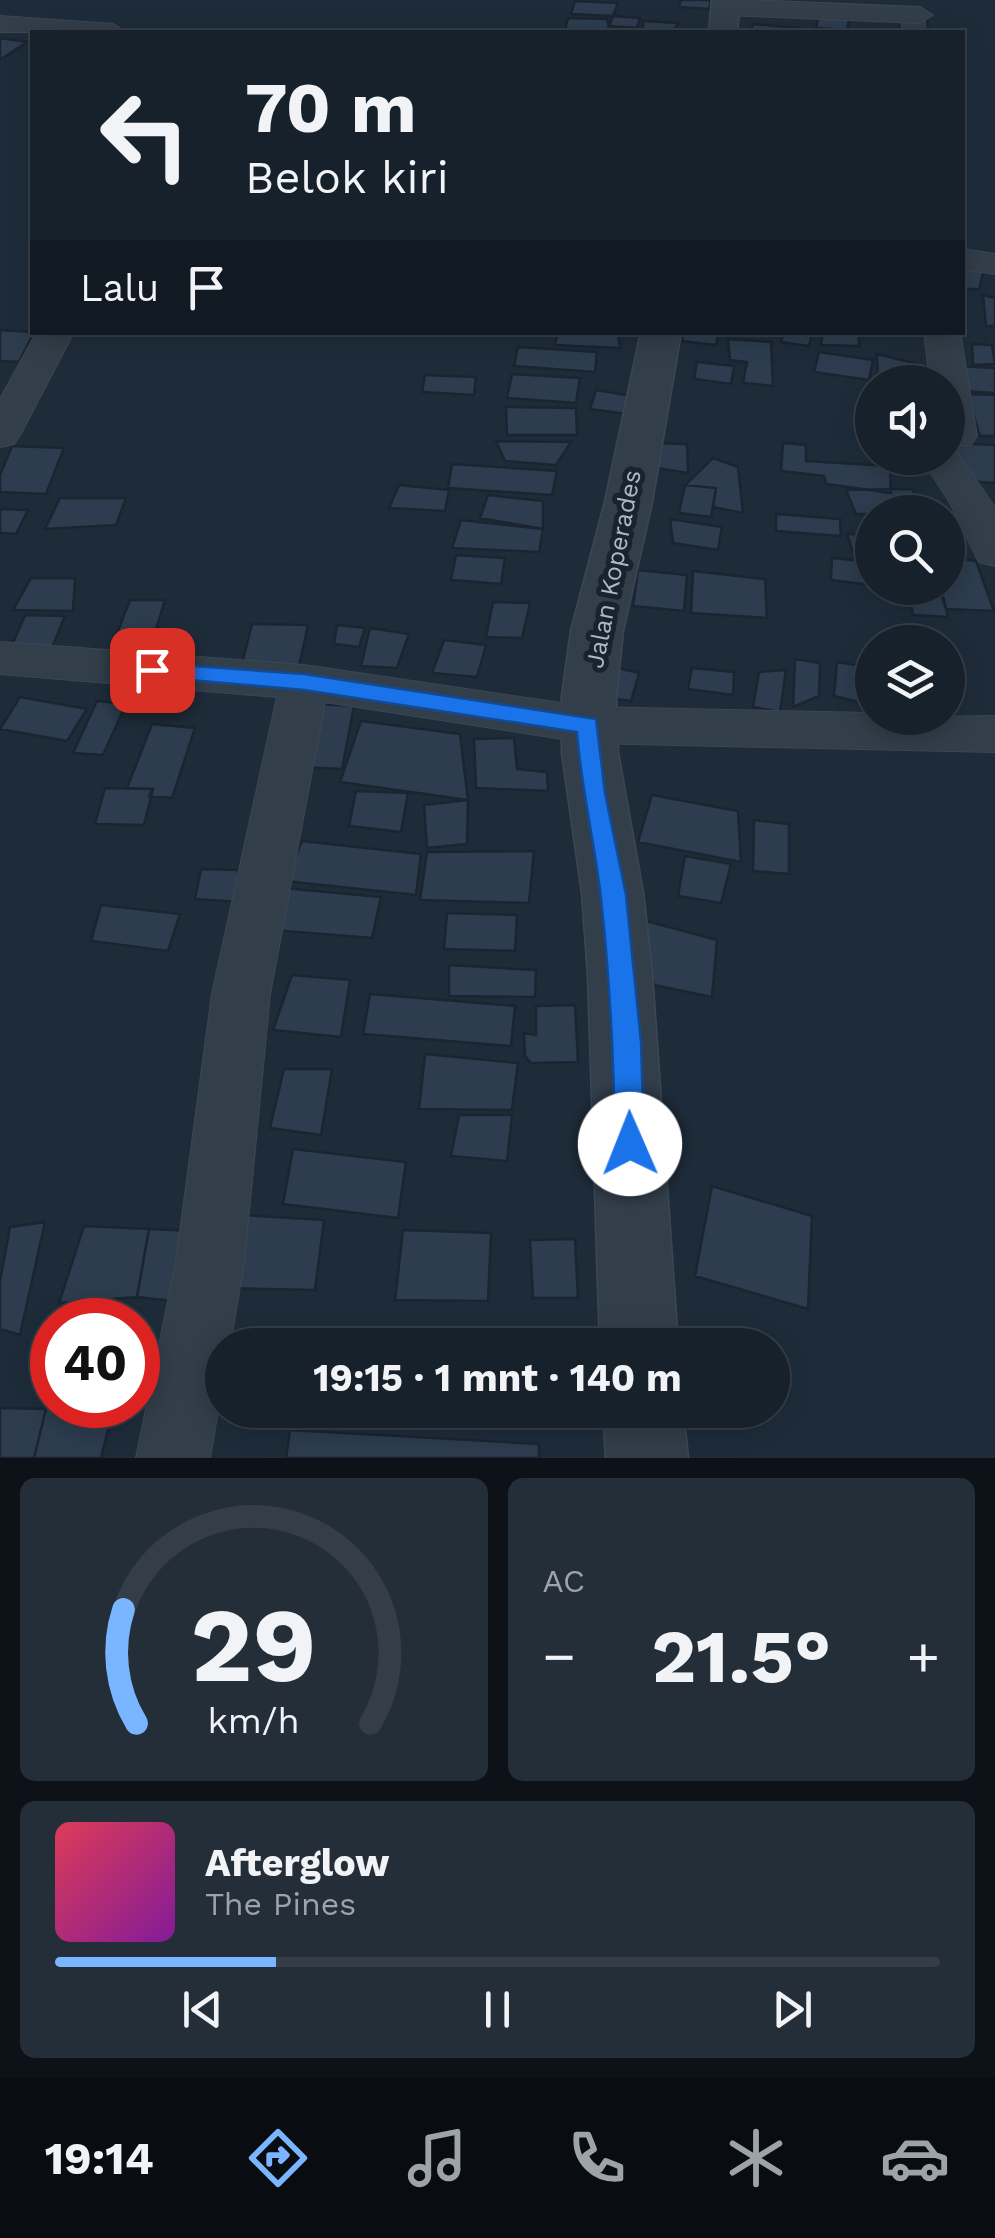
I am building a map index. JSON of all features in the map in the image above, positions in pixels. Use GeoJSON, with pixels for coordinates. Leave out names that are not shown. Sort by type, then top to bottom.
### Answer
{"type":"FeatureCollection","features":[{"type":"Feature","properties":{"kind":"street"},"geometry":{"type":"LineString","coordinates":[[725,13],[920,15]]}},
{"type":"Feature","properties":{"kind":"street"},"geometry":{"type":"LineString","coordinates":[[0,24],[85,30]]}},
{"type":"Feature","properties":{"kind":"street"},"geometry":{"type":"LineString","coordinates":[[965,259],[995,264]]}},
{"type":"Feature","properties":{"kind":"street"},"geometry":{"type":"LineString","coordinates":[[5,419],[54,335]]}},
{"type":"Feature","properties":{"kind":"street","name":"Jalan Koperades"},"geometry":{"type":"LineString","coordinates":[[638,1328],[627,1042],[613,895],[594,793],[588,725],[592,669],[608,573],[623,525],[660,335]]}},
{"type":"Feature","properties":{"kind":"street"},"geometry":{"type":"LineString","coordinates":[[942,335],[947,365]]}},
{"type":"Feature","properties":{"kind":"street"},"geometry":{"type":"LineString","coordinates":[[965,472],[970,501],[995,552]]}},
{"type":"Feature","properties":{"kind":"street"},"geometry":{"type":"LineString","coordinates":[[0,658],[304,682],[588,725],[995,734]]}},
{"type":"Feature","properties":{"kind":"street"},"geometry":{"type":"LineString","coordinates":[[172,1458],[210,1262],[240,994],[304,682]]}},
{"type":"Feature","properties":{"kind":"street"},"geometry":{"type":"LineString","coordinates":[[644,1428],[647,1458]]}},
{"type":"Feature","properties":{"kind":"building"},"geometry":{"type":"Polygon","coordinates":[[[681,0],[711,0],[709,9],[679,7],[681,0]]]}},
{"type":"Feature","properties":{"kind":"building"},"geometry":{"type":"Polygon","coordinates":[[[575,1],[618,3],[613,16],[571,14],[575,1]]]}},
{"type":"Feature","properties":{"kind":"building"},"geometry":{"type":"Polygon","coordinates":[[[819,14],[850,16],[847,30],[816,28],[819,14]]]}},
{"type":"Feature","properties":{"kind":"building"},"geometry":{"type":"Polygon","coordinates":[[[613,16],[640,18],[637,28],[609,26],[613,16]]]}},
{"type":"Feature","properties":{"kind":"building"},"geometry":{"type":"Polygon","coordinates":[[[899,17],[927,18],[928,30],[900,30],[899,17]]]}},
{"type":"Feature","properties":{"kind":"building"},"geometry":{"type":"Polygon","coordinates":[[[568,18],[607,19],[609,26],[607,30],[565,30],[568,18]]]}},
{"type":"Feature","properties":{"kind":"building"},"geometry":{"type":"Polygon","coordinates":[[[643,21],[678,23],[674,30],[643,30],[643,21]]]}},
{"type":"Feature","properties":{"kind":"building"},"geometry":{"type":"Polygon","coordinates":[[[753,24],[800,30],[752,30],[753,24]]]}},
{"type":"Feature","properties":{"kind":"building"},"geometry":{"type":"Polygon","coordinates":[[[0,38],[27,42],[0,60],[0,38]]]}},
{"type":"Feature","properties":{"kind":"building"},"geometry":{"type":"Polygon","coordinates":[[[965,261],[985,266],[979,289],[965,289],[965,261]]]}},
{"type":"Feature","properties":{"kind":"building"},"geometry":{"type":"Polygon","coordinates":[[[983,295],[995,298],[995,326],[986,326],[983,295]]]}},
{"type":"Feature","properties":{"kind":"building"},"geometry":{"type":"Polygon","coordinates":[[[0,330],[30,332],[32,335],[19,362],[0,361],[0,330]]]}},
{"type":"Feature","properties":{"kind":"building"},"geometry":{"type":"Polygon","coordinates":[[[557,335],[618,335],[620,348],[555,345],[557,335]]]}},
{"type":"Feature","properties":{"kind":"building"},"geometry":{"type":"Polygon","coordinates":[[[683,335],[718,335],[716,345],[682,341],[683,335]]]}},
{"type":"Feature","properties":{"kind":"building"},"geometry":{"type":"Polygon","coordinates":[[[783,335],[811,335],[809,346],[781,342],[783,335]]]}},
{"type":"Feature","properties":{"kind":"building"},"geometry":{"type":"Polygon","coordinates":[[[823,335],[859,335],[859,346],[821,345],[823,335]]]}},
{"type":"Feature","properties":{"kind":"building"},"geometry":{"type":"Polygon","coordinates":[[[728,339],[771,342],[773,386],[743,383],[747,362],[730,360],[728,339]]]}},
{"type":"Feature","properties":{"kind":"building"},"geometry":{"type":"Polygon","coordinates":[[[972,344],[992,345],[995,364],[973,365],[972,344]]]}},
{"type":"Feature","properties":{"kind":"building"},"geometry":{"type":"Polygon","coordinates":[[[518,347],[597,352],[595,372],[514,366],[518,347]]]}},
{"type":"Feature","properties":{"kind":"building"},"geometry":{"type":"Polygon","coordinates":[[[819,352],[873,360],[872,365],[855,365],[855,378],[814,372],[819,352]]]}},
{"type":"Feature","properties":{"kind":"building"},"geometry":{"type":"Polygon","coordinates":[[[877,354],[918,364],[918,365],[877,365],[877,354]]]}},
{"type":"Feature","properties":{"kind":"building"},"geometry":{"type":"Polygon","coordinates":[[[697,362],[734,366],[731,384],[694,379],[697,362]]]}},
{"type":"Feature","properties":{"kind":"building"},"geometry":{"type":"Polygon","coordinates":[[[965,366],[995,368],[995,393],[965,391],[965,366]]]}},
{"type":"Feature","properties":{"kind":"building"},"geometry":{"type":"Polygon","coordinates":[[[512,374],[580,378],[576,403],[507,398],[512,374]]]}},
{"type":"Feature","properties":{"kind":"building"},"geometry":{"type":"Polygon","coordinates":[[[425,375],[476,377],[474,395],[422,392],[425,375]]]}},
{"type":"Feature","properties":{"kind":"building"},"geometry":{"type":"Polygon","coordinates":[[[596,390],[632,396],[627,414],[590,409],[596,390]]]}},
{"type":"Feature","properties":{"kind":"building"},"geometry":{"type":"Polygon","coordinates":[[[967,394],[995,395],[995,436],[980,436],[967,394]]]}},
{"type":"Feature","properties":{"kind":"building"},"geometry":{"type":"Polygon","coordinates":[[[506,407],[576,408],[577,435],[507,435],[506,407]]]}},
{"type":"Feature","properties":{"kind":"building"},"geometry":{"type":"Polygon","coordinates":[[[496,441],[571,442],[556,465],[505,461],[496,441]]]}},
{"type":"Feature","properties":{"kind":"building"},"geometry":{"type":"Polygon","coordinates":[[[648,443],[687,444],[688,473],[645,466],[648,443]]]}},
{"type":"Feature","properties":{"kind":"building"},"geometry":{"type":"Polygon","coordinates":[[[783,443],[806,445],[806,461],[855,464],[855,475],[890,475],[891,493],[826,484],[824,476],[781,471],[783,443]]]}},
{"type":"Feature","properties":{"kind":"building"},"geometry":{"type":"Polygon","coordinates":[[[965,444],[995,445],[995,483],[958,480],[957,475],[965,475],[965,444]]]}},
{"type":"Feature","properties":{"kind":"building"},"geometry":{"type":"Polygon","coordinates":[[[12,446],[64,448],[46,494],[0,492],[0,475],[12,446]]]}},
{"type":"Feature","properties":{"kind":"building"},"geometry":{"type":"Polygon","coordinates":[[[713,458],[738,467],[743,513],[713,507],[716,488],[685,485],[713,458]]]}},
{"type":"Feature","properties":{"kind":"building"},"geometry":{"type":"Polygon","coordinates":[[[452,464],[557,471],[552,495],[448,488],[452,464]]]}},
{"type":"Feature","properties":{"kind":"building"},"geometry":{"type":"Polygon","coordinates":[[[399,485],[449,490],[445,511],[389,508],[399,485]]]}},
{"type":"Feature","properties":{"kind":"building"},"geometry":{"type":"Polygon","coordinates":[[[685,485],[716,488],[711,517],[679,513],[685,485]]]}},
{"type":"Feature","properties":{"kind":"building"},"geometry":{"type":"Polygon","coordinates":[[[913,489],[914,495],[855,495],[855,512],[846,490],[913,489]]]}},
{"type":"Feature","properties":{"kind":"building"},"geometry":{"type":"Polygon","coordinates":[[[488,495],[543,501],[543,529],[480,518],[488,495]]]}},
{"type":"Feature","properties":{"kind":"building"},"geometry":{"type":"Polygon","coordinates":[[[60,498],[126,498],[116,525],[45,529],[60,498]]]}},
{"type":"Feature","properties":{"kind":"building"},"geometry":{"type":"Polygon","coordinates":[[[0,509],[28,510],[16,534],[0,533],[0,509]]]}},
{"type":"Feature","properties":{"kind":"building"},"geometry":{"type":"Polygon","coordinates":[[[776,514],[840,519],[841,536],[776,531],[776,514]]]}},
{"type":"Feature","properties":{"kind":"building"},"geometry":{"type":"Polygon","coordinates":[[[670,519],[722,527],[718,550],[673,543],[670,519]]]}},
{"type":"Feature","properties":{"kind":"building"},"geometry":{"type":"Polygon","coordinates":[[[461,520],[543,529],[539,552],[452,548],[461,520]]]}},
{"type":"Feature","properties":{"kind":"building"},"geometry":{"type":"Polygon","coordinates":[[[847,534],[855,534],[855,559],[847,534]]]}},
{"type":"Feature","properties":{"kind":"building"},"geometry":{"type":"Polygon","coordinates":[[[456,555],[505,558],[501,584],[451,580],[456,555]]]}},
{"type":"Feature","properties":{"kind":"building"},"geometry":{"type":"Polygon","coordinates":[[[832,558],[855,560],[855,583],[831,580],[832,558]]]}},
{"type":"Feature","properties":{"kind":"building"},"geometry":{"type":"Polygon","coordinates":[[[965,559],[976,561],[994,611],[946,609],[945,605],[965,605],[965,559]]]}},
{"type":"Feature","properties":{"kind":"building"},"geometry":{"type":"Polygon","coordinates":[[[638,570],[687,575],[684,611],[633,606],[638,570]]]}},
{"type":"Feature","properties":{"kind":"building"},"geometry":{"type":"Polygon","coordinates":[[[693,571],[765,579],[767,618],[691,613],[693,571]]]}},
{"type":"Feature","properties":{"kind":"building"},"geometry":{"type":"Polygon","coordinates":[[[31,578],[75,578],[73,611],[13,610],[31,578]]]}},
{"type":"Feature","properties":{"kind":"building"},"geometry":{"type":"Polygon","coordinates":[[[130,600],[165,600],[150,648],[112,646],[130,600]]]}},
{"type":"Feature","properties":{"kind":"building"},"geometry":{"type":"Polygon","coordinates":[[[493,602],[530,603],[522,638],[486,637],[493,602]]]}},
{"type":"Feature","properties":{"kind":"building"},"geometry":{"type":"Polygon","coordinates":[[[911,605],[945,605],[948,617],[913,615],[911,605]]]}},
{"type":"Feature","properties":{"kind":"building"},"geometry":{"type":"Polygon","coordinates":[[[25,615],[65,616],[51,650],[11,648],[25,615]]]}},
{"type":"Feature","properties":{"kind":"building"},"geometry":{"type":"Polygon","coordinates":[[[252,624],[308,625],[299,666],[242,664],[252,624]]]}},
{"type":"Feature","properties":{"kind":"building"},"geometry":{"type":"Polygon","coordinates":[[[337,625],[365,628],[359,647],[334,644],[337,625]]]}},
{"type":"Feature","properties":{"kind":"building"},"geometry":{"type":"Polygon","coordinates":[[[370,628],[409,634],[397,668],[361,666],[370,628]]]}},
{"type":"Feature","properties":{"kind":"building"},"geometry":{"type":"Polygon","coordinates":[[[444,640],[486,645],[477,677],[432,673],[444,640]]]}},
{"type":"Feature","properties":{"kind":"building"},"geometry":{"type":"Polygon","coordinates":[[[795,659],[820,663],[819,696],[793,707],[795,659]]]}},
{"type":"Feature","properties":{"kind":"building"},"geometry":{"type":"Polygon","coordinates":[[[837,662],[855,665],[855,701],[834,696],[837,662]]]}},
{"type":"Feature","properties":{"kind":"building"},"geometry":{"type":"Polygon","coordinates":[[[605,665],[639,673],[631,701],[590,695],[605,665]]]}},
{"type":"Feature","properties":{"kind":"building"},"geometry":{"type":"Polygon","coordinates":[[[692,668],[734,672],[733,695],[688,689],[692,668]]]}},
{"type":"Feature","properties":{"kind":"building"},"geometry":{"type":"Polygon","coordinates":[[[786,670],[780,712],[753,707],[759,672],[786,670]]]}},
{"type":"Feature","properties":{"kind":"building"},"geometry":{"type":"Polygon","coordinates":[[[20,697],[87,709],[67,741],[0,729],[20,697]]]}},
{"type":"Feature","properties":{"kind":"building"},"geometry":{"type":"Polygon","coordinates":[[[97,701],[126,704],[103,755],[73,753],[97,701]]]}},
{"type":"Feature","properties":{"kind":"building"},"geometry":{"type":"Polygon","coordinates":[[[318,704],[354,706],[342,769],[305,767],[318,704]]]}},
{"type":"Feature","properties":{"kind":"building"},"geometry":{"type":"Polygon","coordinates":[[[361,721],[460,734],[468,800],[340,782],[361,721]]]}},
{"type":"Feature","properties":{"kind":"building"},"geometry":{"type":"Polygon","coordinates":[[[152,724],[195,728],[172,798],[149,796],[153,789],[127,788],[152,724]]]}},
{"type":"Feature","properties":{"kind":"building"},"geometry":{"type":"Polygon","coordinates":[[[514,738],[517,769],[547,772],[548,791],[476,788],[474,739],[514,738]]]}},
{"type":"Feature","properties":{"kind":"building"},"geometry":{"type":"Polygon","coordinates":[[[105,788],[153,789],[144,825],[95,824],[105,788]]]}},
{"type":"Feature","properties":{"kind":"building"},"geometry":{"type":"Polygon","coordinates":[[[356,791],[408,793],[401,832],[349,826],[356,791]]]}},
{"type":"Feature","properties":{"kind":"building"},"geometry":{"type":"Polygon","coordinates":[[[652,795],[738,811],[741,862],[638,842],[652,795]]]}},
{"type":"Feature","properties":{"kind":"building"},"geometry":{"type":"Polygon","coordinates":[[[468,800],[467,844],[427,848],[424,805],[468,800]]]}},
{"type":"Feature","properties":{"kind":"building"},"geometry":{"type":"Polygon","coordinates":[[[754,820],[789,824],[789,874],[753,871],[754,820]]]}},
{"type":"Feature","properties":{"kind":"building"},"geometry":{"type":"Polygon","coordinates":[[[302,841],[421,854],[416,895],[285,881],[302,841]]]}},
{"type":"Feature","properties":{"kind":"building"},"geometry":{"type":"Polygon","coordinates":[[[534,851],[529,903],[420,900],[427,852],[534,851]]]}},
{"type":"Feature","properties":{"kind":"building"},"geometry":{"type":"Polygon","coordinates":[[[685,856],[731,864],[721,903],[678,896],[685,856]]]}},
{"type":"Feature","properties":{"kind":"building"},"geometry":{"type":"Polygon","coordinates":[[[201,869],[238,870],[240,902],[195,899],[201,869]]]}},
{"type":"Feature","properties":{"kind":"building"},"geometry":{"type":"Polygon","coordinates":[[[283,888],[381,897],[372,938],[273,930],[283,888]]]}},
{"type":"Feature","properties":{"kind":"building"},"geometry":{"type":"Polygon","coordinates":[[[101,905],[180,914],[168,951],[91,941],[101,905]]]}},
{"type":"Feature","properties":{"kind":"building"},"geometry":{"type":"Polygon","coordinates":[[[447,913],[517,915],[515,951],[444,949],[447,913]]]}},
{"type":"Feature","properties":{"kind":"building"},"geometry":{"type":"Polygon","coordinates":[[[639,919],[717,940],[712,997],[654,985],[639,919]]]}},
{"type":"Feature","properties":{"kind":"building"},"geometry":{"type":"Polygon","coordinates":[[[449,965],[536,970],[535,997],[449,996],[449,965]]]}},
{"type":"Feature","properties":{"kind":"building"},"geometry":{"type":"Polygon","coordinates":[[[292,975],[350,980],[341,1037],[273,1030],[292,975]]]}},
{"type":"Feature","properties":{"kind":"building"},"geometry":{"type":"Polygon","coordinates":[[[370,994],[515,1006],[511,1046],[363,1034],[370,994]]]}},
{"type":"Feature","properties":{"kind":"building"},"geometry":{"type":"Polygon","coordinates":[[[575,1005],[578,1062],[531,1063],[525,1056],[524,1033],[536,1035],[536,1006],[575,1005]]]}},
{"type":"Feature","properties":{"kind":"building"},"geometry":{"type":"Polygon","coordinates":[[[425,1054],[518,1063],[512,1110],[419,1109],[425,1054]]]}},
{"type":"Feature","properties":{"kind":"building"},"geometry":{"type":"Polygon","coordinates":[[[284,1069],[332,1069],[321,1135],[270,1128],[284,1069]]]}},
{"type":"Feature","properties":{"kind":"building"},"geometry":{"type":"Polygon","coordinates":[[[459,1115],[512,1115],[507,1161],[451,1156],[459,1115]]]}},
{"type":"Feature","properties":{"kind":"building"},"geometry":{"type":"Polygon","coordinates":[[[293,1149],[406,1162],[398,1218],[283,1204],[293,1149]]]}},
{"type":"Feature","properties":{"kind":"building"},"geometry":{"type":"Polygon","coordinates":[[[712,1186],[812,1216],[808,1309],[695,1276],[712,1186]]]}},
{"type":"Feature","properties":{"kind":"building"},"geometry":{"type":"Polygon","coordinates":[[[242,1215],[324,1220],[315,1290],[225,1288],[242,1215]]]}},
{"type":"Feature","properties":{"kind":"building"},"geometry":{"type":"Polygon","coordinates":[[[45,1222],[20,1335],[0,1329],[0,1281],[10,1227],[45,1222]]]}},
{"type":"Feature","properties":{"kind":"building"},"geometry":{"type":"Polygon","coordinates":[[[84,1226],[149,1229],[137,1297],[61,1298],[84,1226]]]}},
{"type":"Feature","properties":{"kind":"building"},"geometry":{"type":"Polygon","coordinates":[[[149,1229],[195,1231],[181,1302],[137,1297],[149,1229]]]}},
{"type":"Feature","properties":{"kind":"building"},"geometry":{"type":"Polygon","coordinates":[[[403,1230],[491,1233],[488,1301],[395,1300],[403,1230]]]}},
{"type":"Feature","properties":{"kind":"building"},"geometry":{"type":"Polygon","coordinates":[[[575,1239],[578,1298],[533,1298],[530,1240],[575,1239]]]}},
{"type":"Feature","properties":{"kind":"building"},"geometry":{"type":"Polygon","coordinates":[[[0,1408],[30,1409],[30,1428],[41,1428],[34,1458],[0,1458],[0,1408]]]}},
{"type":"Feature","properties":{"kind":"building"},"geometry":{"type":"Polygon","coordinates":[[[41,1428],[108,1428],[101,1458],[34,1458],[41,1428]]]}},
{"type":"Feature","properties":{"kind":"building"},"geometry":{"type":"Polygon","coordinates":[[[290,1430],[539,1444],[539,1458],[286,1458],[290,1430]]]}},
{"type":"Feature","properties":{"kind":"route"},"geometry":{"type":"LineString","coordinates":[[152,670],[304,682],[588,725],[594,793],[613,895],[627,1042],[630,1144]]}}]}
